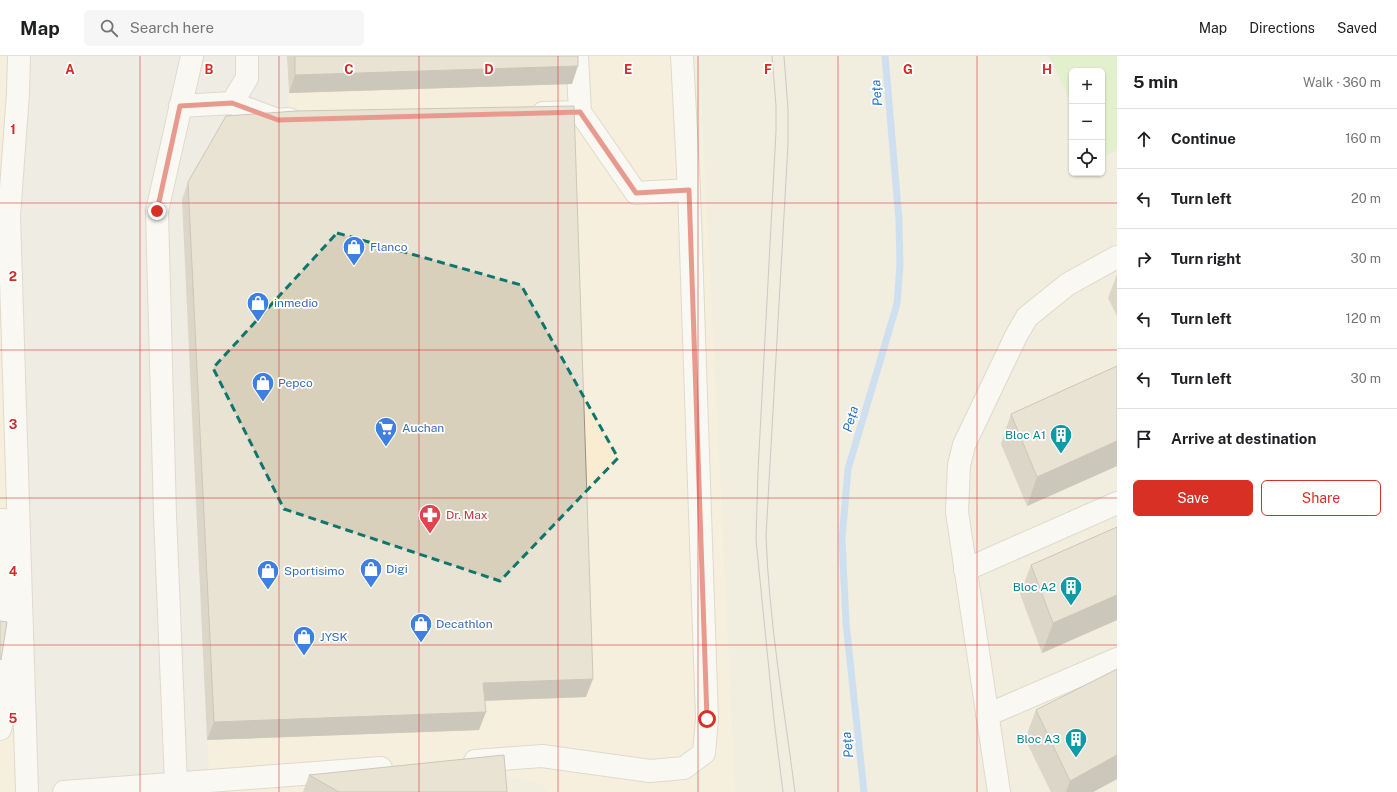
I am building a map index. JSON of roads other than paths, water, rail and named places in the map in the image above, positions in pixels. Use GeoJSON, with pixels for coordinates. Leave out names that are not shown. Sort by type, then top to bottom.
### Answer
{"type":"FeatureCollection","features":[{"type":"Feature","properties":{"kind":"street"},"geometry":{"type":"LineString","coordinates":[[0,728],[3,718],[7,520],[9,216],[18,93],[19,56]]}},
{"type":"Feature","properties":{"kind":"street"},"geometry":{"type":"LineString","coordinates":[[176,783],[165,515],[157,211],[192,56]]}},
{"type":"Feature","properties":{"kind":"street"},"geometry":{"type":"LineString","coordinates":[[232,103],[247,78],[247,56]]}},
{"type":"Feature","properties":{"kind":"street"},"geometry":{"type":"LineString","coordinates":[[577,56],[580,112],[636,193],[689,190]]}},
{"type":"Feature","properties":{"kind":"street"},"geometry":{"type":"LineString","coordinates":[[455,762],[542,756],[650,771],[684,768],[704,753],[707,719],[689,190],[682,56]]}},
{"type":"Feature","properties":{"kind":"street"},"geometry":{"type":"LineString","coordinates":[[180,106],[232,103],[278,120],[310,119]]}},
{"type":"Feature","properties":{"kind":"street"},"geometry":{"type":"LineString","coordinates":[[524,113],[580,112]]}},
{"type":"Feature","properties":{"kind":"street"},"geometry":{"type":"LineString","coordinates":[[999,792],[957,512],[959,465],[964,445],[1016,336],[1027,317],[1068,284],[1117,257]]}},
{"type":"Feature","properties":{"kind":"street"},"geometry":{"type":"LineString","coordinates":[[965,570],[1117,503]]}},
{"type":"Feature","properties":{"kind":"street"},"geometry":{"type":"LineString","coordinates":[[7,520],[27,792]]}},
{"type":"Feature","properties":{"kind":"street"},"geometry":{"type":"LineString","coordinates":[[987,715],[1117,659]]}},
{"type":"Feature","properties":{"kind":"street"},"geometry":{"type":"LineString","coordinates":[[64,792],[400,767]]}},
{"type":"Feature","properties":{"kind":"waterway","name":"Peța"},"geometry":{"type":"LineString","coordinates":[[864,792],[846,623],[842,539],[848,469],[897,304],[900,265],[899,220],[885,56]]}},
{"type":"Feature","properties":{"kind":"tram line"},"geometry":{"type":"LineString","coordinates":[[772,56],[776,106],[776,131],[758,471],[756,540],[774,720],[783,792]]}},
{"type":"Feature","properties":{"kind":"tram line"},"geometry":{"type":"LineString","coordinates":[[784,56],[788,109],[788,144],[766,536],[770,600],[795,792]]}},
{"type":"Feature","properties":{"kind":"place","name":"Flanco"},"geometry":{"type":"Point","coordinates":[354,266]}},
{"type":"Feature","properties":{"kind":"place","name":"inmedio"},"geometry":{"type":"Point","coordinates":[258,322]}},
{"type":"Feature","properties":{"kind":"place","name":"Pepco"},"geometry":{"type":"Point","coordinates":[263,402]}},
{"type":"Feature","properties":{"kind":"place","name":"Auchan"},"geometry":{"type":"Point","coordinates":[386,448]}},
{"type":"Feature","properties":{"kind":"place","name":"Bloc A1"},"geometry":{"type":"Point","coordinates":[1061,454]}},
{"type":"Feature","properties":{"kind":"place","name":"Dr. Max"},"geometry":{"type":"Point","coordinates":[430,534]}},
{"type":"Feature","properties":{"kind":"place","name":"Digi"},"geometry":{"type":"Point","coordinates":[371,588]}},
{"type":"Feature","properties":{"kind":"place","name":"Sportisimo"},"geometry":{"type":"Point","coordinates":[268,590]}},
{"type":"Feature","properties":{"kind":"place","name":"Bloc A2"},"geometry":{"type":"Point","coordinates":[1071,606]}},
{"type":"Feature","properties":{"kind":"place","name":"Decathlon"},"geometry":{"type":"Point","coordinates":[421,644]}},
{"type":"Feature","properties":{"kind":"place","name":"JYSK"},"geometry":{"type":"Point","coordinates":[304,656]}},
{"type":"Feature","properties":{"kind":"place","name":"Bloc A3"},"geometry":{"type":"Point","coordinates":[1076,758]}}]}
